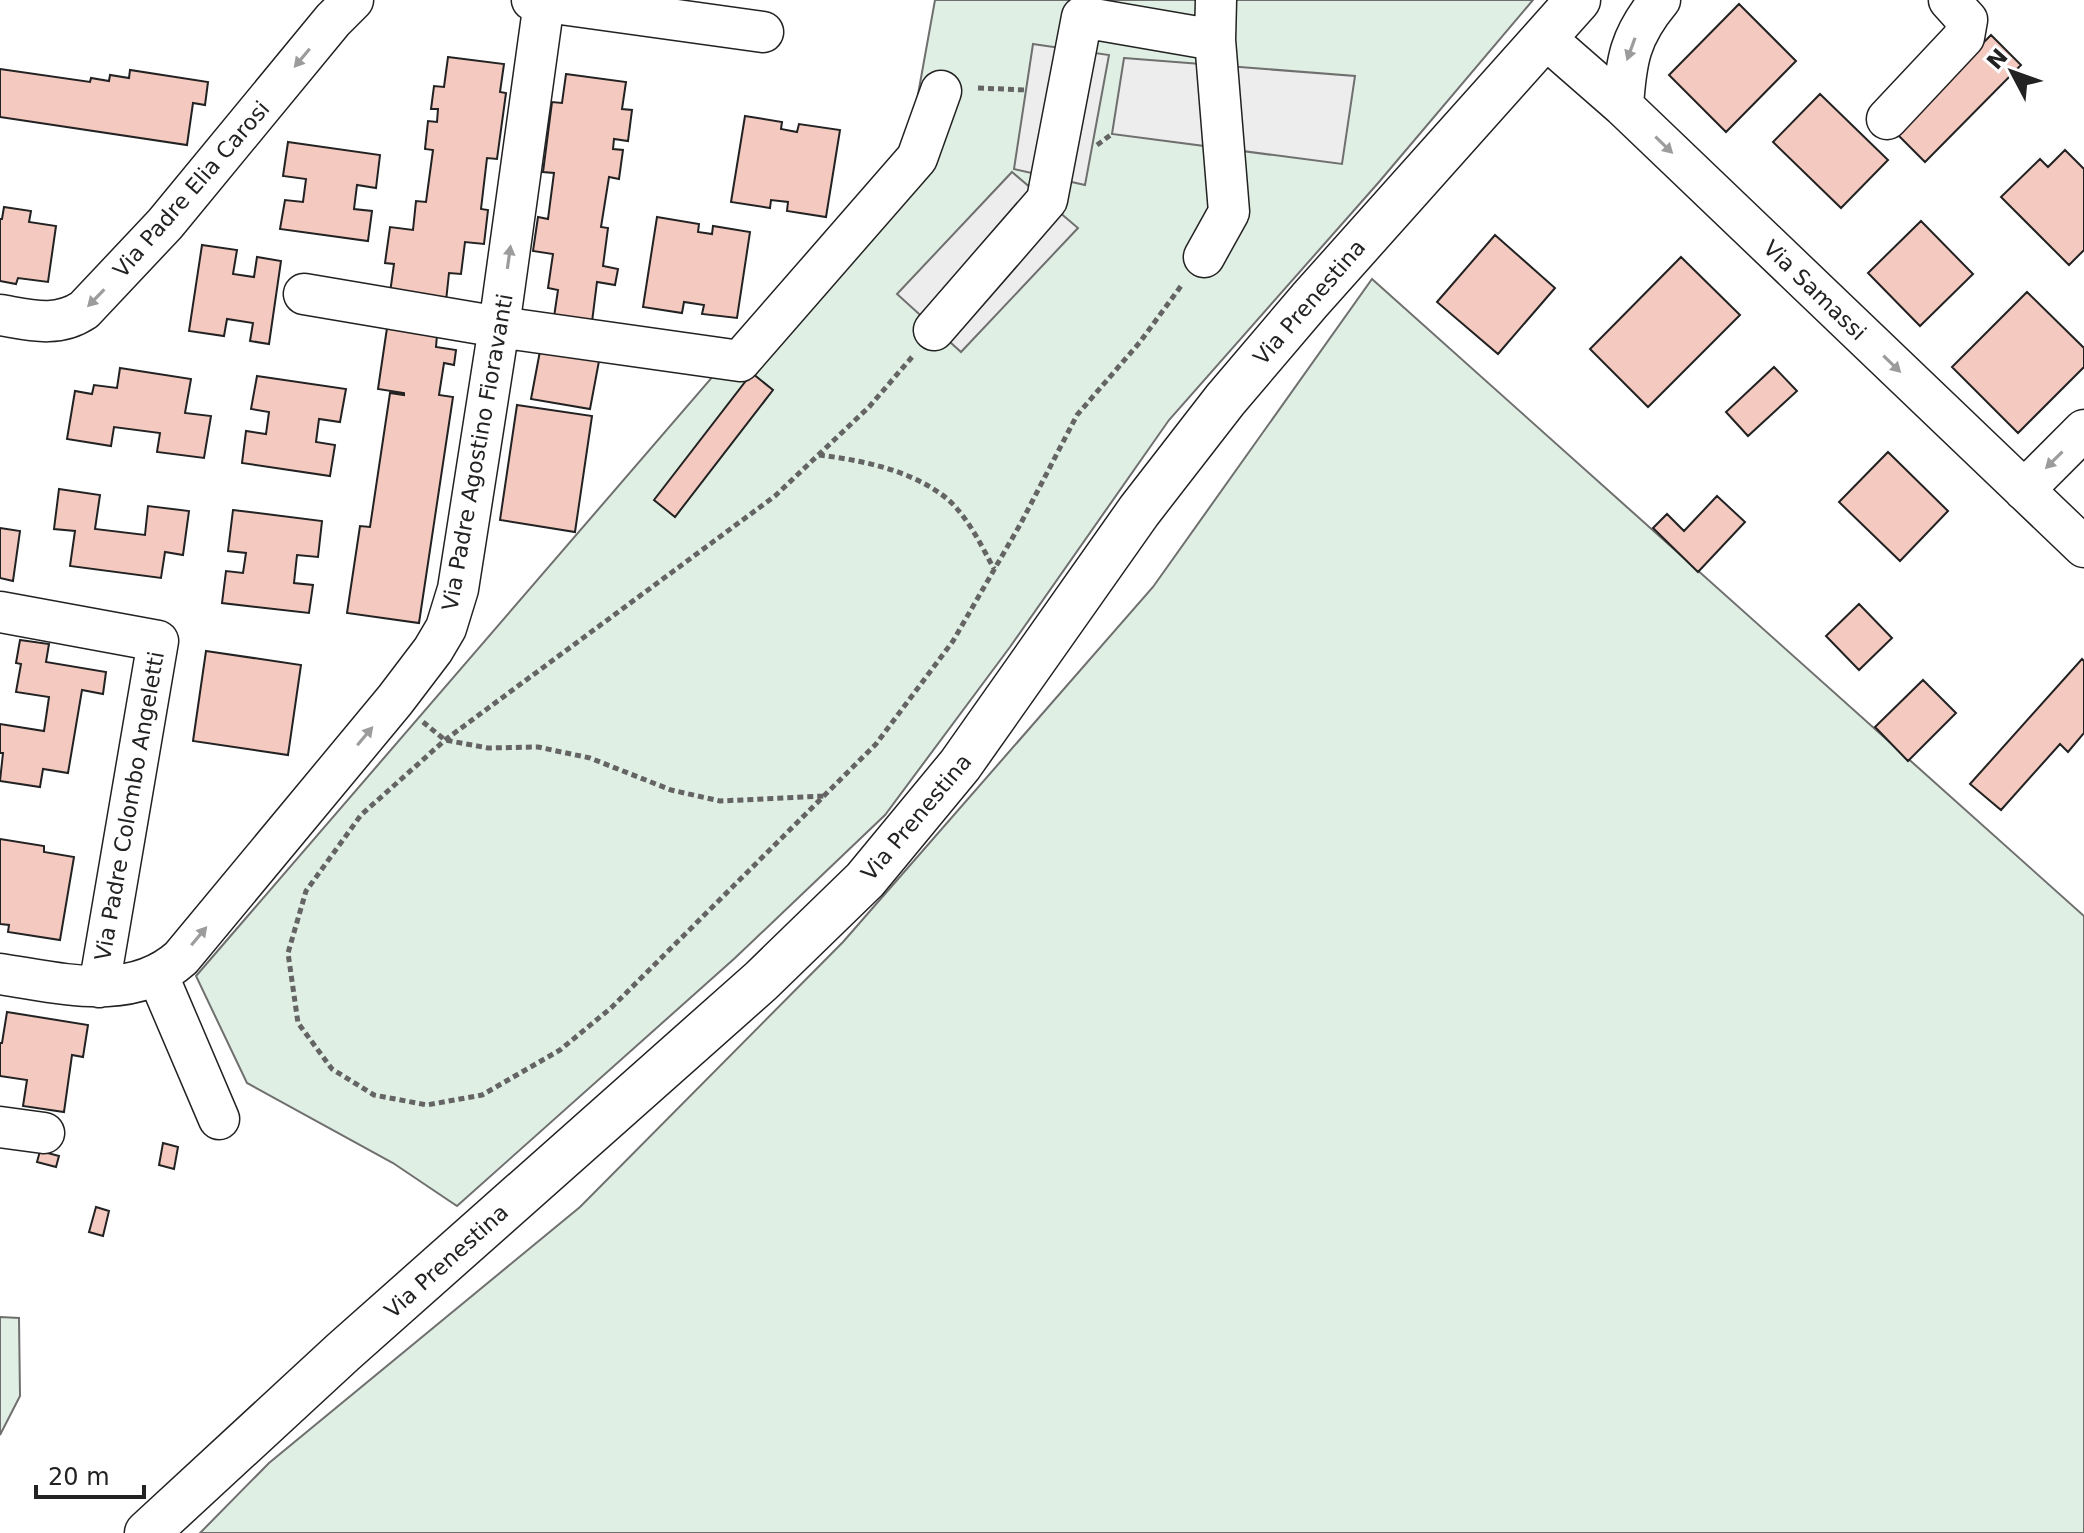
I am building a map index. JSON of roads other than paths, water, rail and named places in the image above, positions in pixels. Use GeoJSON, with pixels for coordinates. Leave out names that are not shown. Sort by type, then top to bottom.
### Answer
{"type":"FeatureCollection","features":[{"type":"Feature","properties":{"kind":"main road","name":"Via Prenestina"},"geometry":{"type":"LineString","coordinates":[[147,1533],[319,1373],[761,981],[865,880],[960,765],[1121,536],[1225,400],[1578,0]]}},
{"type":"Feature","properties":{"kind":"street","name":"Via Padre Elia Carosi"},"geometry":{"type":"LineString","coordinates":[[0,315],[53,323],[73,318],[84,310],[165,224],[333,20],[353,0]]}},
{"type":"Feature","properties":{"kind":"street"},"geometry":{"type":"LineString","coordinates":[[1204,257],[1229,212],[1215,40],[1216,0]]}},
{"type":"Feature","properties":{"kind":"street"},"geometry":{"type":"LineString","coordinates":[[1623,106],[1628,53],[1639,30],[1660,0]]}},
{"type":"Feature","properties":{"kind":"street"},"geometry":{"type":"LineString","coordinates":[[1887,119],[1964,37],[1967,20],[1949,0]]}},
{"type":"Feature","properties":{"kind":"street"},"geometry":{"type":"LineString","coordinates":[[538,1],[763,32]]}},
{"type":"Feature","properties":{"kind":"street","name":"Via Padre Agostino Fioravanti"},"geometry":{"type":"LineString","coordinates":[[0,974],[99,987],[131,984],[158,976],[181,958],[414,675],[446,628],[458,589],[499,327],[538,1]]}},
{"type":"Feature","properties":{"kind":"street"},"geometry":{"type":"LineString","coordinates":[[934,330],[1047,200],[1082,17],[1215,40]]}},
{"type":"Feature","properties":{"kind":"street","name":"Via Samassi"},"geometry":{"type":"LineString","coordinates":[[1544,37],[1623,106],[2084,547]]}},
{"type":"Feature","properties":{"kind":"street"},"geometry":{"type":"LineString","coordinates":[[304,294],[499,327],[740,361],[917,158],[941,91]]}},
{"type":"Feature","properties":{"kind":"street"},"geometry":{"type":"LineString","coordinates":[[2024,490],[2084,430]]}},
{"type":"Feature","properties":{"kind":"street","name":"Via Padre Colombo Angeletti"},"geometry":{"type":"LineString","coordinates":[[0,612],[158,641],[99,987]]}},
{"type":"Feature","properties":{"kind":"street"},"geometry":{"type":"LineString","coordinates":[[158,976],[219,1119]]}},
{"type":"Feature","properties":{"kind":"street"},"geometry":{"type":"LineString","coordinates":[[0,1127],[44,1133]]}}]}
